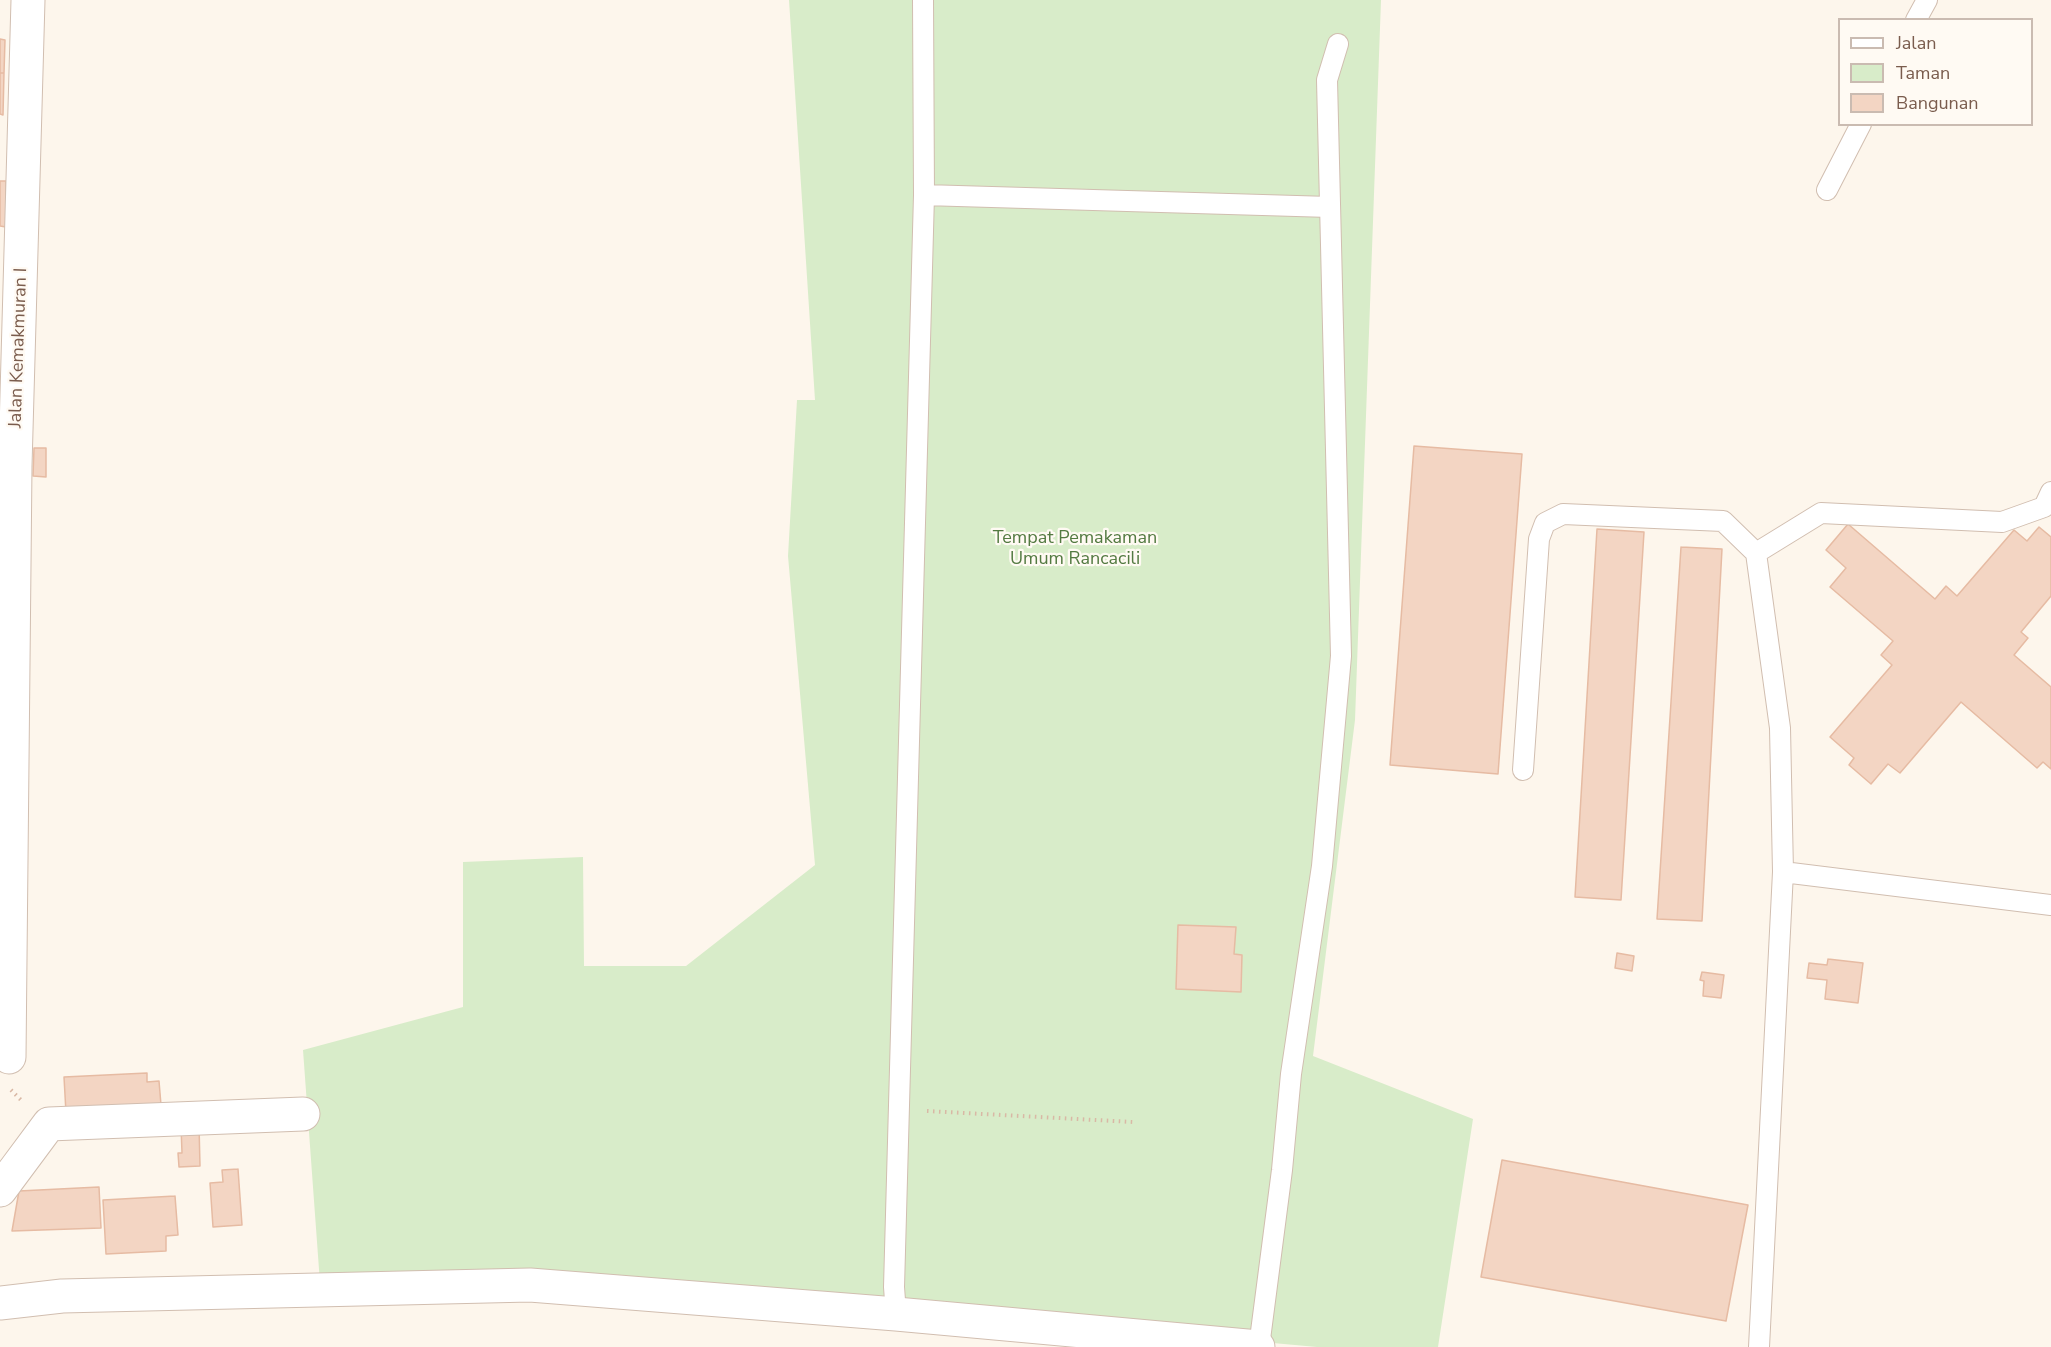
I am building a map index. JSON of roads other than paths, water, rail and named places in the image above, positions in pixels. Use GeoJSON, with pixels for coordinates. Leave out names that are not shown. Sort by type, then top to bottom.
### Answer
{"type":"FeatureCollection","features":[{"type":"Feature","properties":{"kind":"street","name":"Jalan Kemakmuran I"},"geometry":{"type":"LineString","coordinates":[[9,1057],[8,466],[28,0]]}},
{"type":"Feature","properties":{"kind":"street"},"geometry":{"type":"LineString","coordinates":[[0,1190],[49,1124],[303,1114]]}},
{"type":"Feature","properties":{"kind":"street"},"geometry":{"type":"LineString","coordinates":[[0,1303],[62,1296],[530,1285],[896,1314],[1259,1347]]}},
{"type":"Feature","properties":{"kind":"lane"},"geometry":{"type":"LineString","coordinates":[[896,1314],[894,1287],[924,195],[923,0]]}},
{"type":"Feature","properties":{"kind":"lane"},"geometry":{"type":"LineString","coordinates":[[1917,18],[1926,0]]}},
{"type":"Feature","properties":{"kind":"lane"},"geometry":{"type":"LineString","coordinates":[[1259,1347],[1282,1170],[1291,1074],[1322,866],[1341,656],[1327,80],[1338,44]]}},
{"type":"Feature","properties":{"kind":"lane"},"geometry":{"type":"LineString","coordinates":[[1827,190],[1860,126]]}},
{"type":"Feature","properties":{"kind":"lane"},"geometry":{"type":"LineString","coordinates":[[924,195],[1330,207]]}},
{"type":"Feature","properties":{"kind":"lane"},"geometry":{"type":"LineString","coordinates":[[1756,553],[1821,513],[2002,522],[2044,507],[2051,492]]}},
{"type":"Feature","properties":{"kind":"lane"},"geometry":{"type":"LineString","coordinates":[[1523,770],[1539,539],[1545,523],[1563,514],[1723,521],[1756,553],[1780,728],[1783,872],[1759,1347]]}},
{"type":"Feature","properties":{"kind":"lane"},"geometry":{"type":"LineString","coordinates":[[1783,872],[2051,905]]}},
{"type":"Feature","properties":{"kind":"park label","name":"Tempat Pemakaman Umum Rancacili"},"geometry":{"type":"Point","coordinates":[1075,549]}}]}
